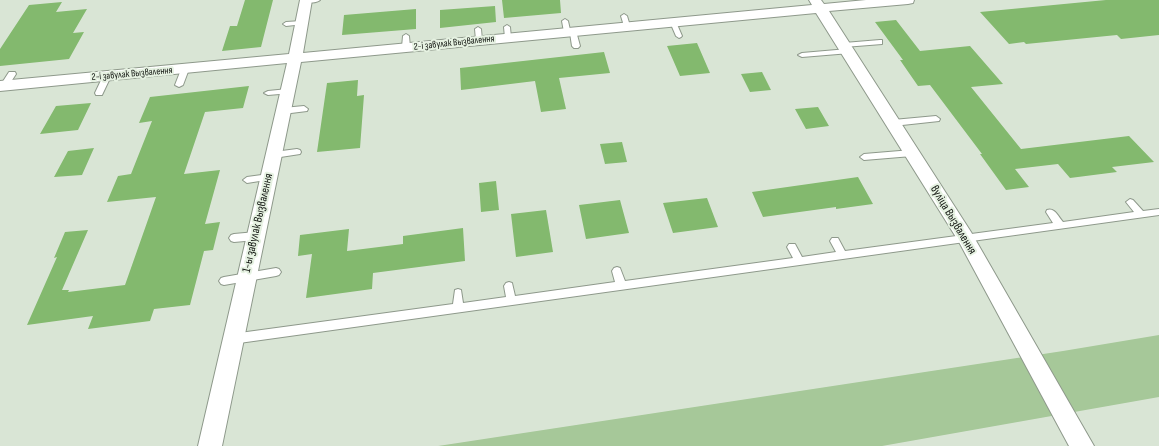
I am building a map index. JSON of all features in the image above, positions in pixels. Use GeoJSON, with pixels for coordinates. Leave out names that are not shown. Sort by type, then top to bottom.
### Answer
{"type":"FeatureCollection","features":[{"type":"Feature","properties":{"kind":"street","name":"1-ы завулак Вызвалення"},"geometry":{"type":"LineString","coordinates":[[210,446],[232,339],[296,58],[294,23],[310,0]]}},
{"type":"Feature","properties":{"kind":"street","name":"2-і завулак Вызвалення"},"geometry":{"type":"LineString","coordinates":[[5,82],[107,76],[185,69],[296,58],[406,42],[568,28],[625,21],[673,22],[818,4],[908,0]]}},
{"type":"Feature","properties":{"kind":"street","name":"вуліца Вызвалення"},"geometry":{"type":"LineString","coordinates":[[818,4],[965,237],[1082,446]]}},
{"type":"Feature","properties":{"kind":"lane"},"geometry":{"type":"LineString","coordinates":[[673,22],[679,36]]}},
{"type":"Feature","properties":{"kind":"lane"},"geometry":{"type":"LineString","coordinates":[[568,28],[576,46]]}},
{"type":"Feature","properties":{"kind":"lane"},"geometry":{"type":"LineString","coordinates":[[802,55],[880,42]]}},
{"type":"Feature","properties":{"kind":"lane"},"geometry":{"type":"LineString","coordinates":[[179,85],[185,69]]}},
{"type":"Feature","properties":{"kind":"lane"},"geometry":{"type":"LineString","coordinates":[[99,93],[107,76]]}},
{"type":"Feature","properties":{"kind":"lane"},"geometry":{"type":"LineString","coordinates":[[268,93],[288,91]]}},
{"type":"Feature","properties":{"kind":"lane"},"geometry":{"type":"LineString","coordinates":[[284,111],[304,109]]}},
{"type":"Feature","properties":{"kind":"lane"},"geometry":{"type":"LineString","coordinates":[[893,123],[936,119]]}},
{"type":"Feature","properties":{"kind":"lane"},"geometry":{"type":"LineString","coordinates":[[274,154],[296,152]]}},
{"type":"Feature","properties":{"kind":"lane"},"geometry":{"type":"LineString","coordinates":[[864,158],[912,153]]}},
{"type":"Feature","properties":{"kind":"lane"},"geometry":{"type":"LineString","coordinates":[[247,180],[269,177]]}},
{"type":"Feature","properties":{"kind":"lane"},"geometry":{"type":"LineString","coordinates":[[1130,202],[1141,214]]}},
{"type":"Feature","properties":{"kind":"lane"},"geometry":{"type":"LineString","coordinates":[[1050,212],[1060,225]]}},
{"type":"Feature","properties":{"kind":"lane"},"geometry":{"type":"LineString","coordinates":[[232,339],[965,237],[1159,212]]}},
{"type":"Feature","properties":{"kind":"lane"},"geometry":{"type":"LineString","coordinates":[[234,238],[256,236]]}},
{"type":"Feature","properties":{"kind":"lane"},"geometry":{"type":"LineString","coordinates":[[835,241],[842,254]]}},
{"type":"Feature","properties":{"kind":"lane"},"geometry":{"type":"LineString","coordinates":[[792,247],[799,261]]}},
{"type":"Feature","properties":{"kind":"lane"},"geometry":{"type":"LineString","coordinates":[[617,271],[621,285]]}},
{"type":"Feature","properties":{"kind":"lane"},"geometry":{"type":"LineString","coordinates":[[224,281],[276,272]]}},
{"type":"Feature","properties":{"kind":"lane"},"geometry":{"type":"LineString","coordinates":[[509,286],[511,301]]}},
{"type":"Feature","properties":{"kind":"lane"},"geometry":{"type":"LineString","coordinates":[[458,293],[458,308]]}},
{"type":"Feature","properties":{"kind":"green space"},"geometry":{"type":"Polygon","coordinates":[[[1159,335],[1159,397],[882,446],[438,446],[1063,351],[1159,335]]]}},
{"type":"Feature","properties":{"kind":"building"},"geometry":{"type":"Polygon","coordinates":[[[245,0],[273,0],[261,47],[222,51],[230,26],[237,26],[245,0]]]}},
{"type":"Feature","properties":{"kind":"building"},"geometry":{"type":"Polygon","coordinates":[[[502,0],[560,0],[561,13],[504,18],[502,0]]]}},
{"type":"Feature","properties":{"kind":"building"},"geometry":{"type":"Polygon","coordinates":[[[1106,0],[1159,0],[1159,35],[1121,39],[1117,35],[1026,44],[1024,42],[1009,44],[980,12],[1106,0]]]}},
{"type":"Feature","properties":{"kind":"building"},"geometry":{"type":"Polygon","coordinates":[[[62,2],[56,12],[87,9],[73,33],[84,32],[69,59],[0,66],[0,49],[29,5],[62,2]]]}},
{"type":"Feature","properties":{"kind":"building"},"geometry":{"type":"Polygon","coordinates":[[[495,6],[496,22],[440,28],[440,10],[495,6]]]}},
{"type":"Feature","properties":{"kind":"building"},"geometry":{"type":"Polygon","coordinates":[[[416,9],[416,29],[342,35],[344,15],[416,9]]]}},
{"type":"Feature","properties":{"kind":"building"},"geometry":{"type":"Polygon","coordinates":[[[896,20],[920,51],[970,46],[1003,84],[971,87],[1021,149],[1129,136],[1154,162],[1112,167],[1117,172],[1070,178],[1058,164],[1015,169],[1029,187],[1006,190],[980,154],[982,154],[930,85],[918,86],[900,60],[903,60],[875,22],[896,20]]]}},
{"type":"Feature","properties":{"kind":"building"},"geometry":{"type":"Polygon","coordinates":[[[697,43],[710,73],[680,76],[667,46],[697,43]]]}},
{"type":"Feature","properties":{"kind":"building"},"geometry":{"type":"Polygon","coordinates":[[[604,52],[610,73],[559,78],[566,109],[541,112],[535,81],[461,90],[460,68],[604,52]]]}},
{"type":"Feature","properties":{"kind":"building"},"geometry":{"type":"Polygon","coordinates":[[[762,72],[771,90],[750,92],[741,74],[762,72]]]}},
{"type":"Feature","properties":{"kind":"building"},"geometry":{"type":"Polygon","coordinates":[[[358,80],[357,96],[364,95],[360,148],[317,152],[327,83],[358,80]]]}},
{"type":"Feature","properties":{"kind":"building"},"geometry":{"type":"Polygon","coordinates":[[[249,86],[243,108],[205,112],[184,174],[220,170],[205,224],[220,222],[213,250],[204,251],[190,305],[154,309],[150,321],[88,329],[93,316],[27,325],[57,257],[54,258],[65,232],[88,230],[62,290],[69,290],[68,292],[125,285],[156,197],[107,202],[118,176],[131,174],[152,121],[139,123],[150,97],[249,86]]]}},
{"type":"Feature","properties":{"kind":"building"},"geometry":{"type":"Polygon","coordinates":[[[91,103],[78,130],[40,134],[56,106],[91,103]]]}},
{"type":"Feature","properties":{"kind":"building"},"geometry":{"type":"Polygon","coordinates":[[[818,107],[829,126],[806,129],[795,109],[818,107]]]}},
{"type":"Feature","properties":{"kind":"building"},"geometry":{"type":"Polygon","coordinates":[[[622,142],[627,162],[605,164],[600,144],[622,142]]]}},
{"type":"Feature","properties":{"kind":"building"},"geometry":{"type":"Polygon","coordinates":[[[94,148],[82,175],[54,177],[68,151],[94,148]]]}},
{"type":"Feature","properties":{"kind":"building"},"geometry":{"type":"Polygon","coordinates":[[[858,177],[873,204],[836,209],[836,207],[763,217],[752,192],[858,177]]]}},
{"type":"Feature","properties":{"kind":"building"},"geometry":{"type":"Polygon","coordinates":[[[496,181],[499,210],[481,212],[479,183],[496,181]]]}},
{"type":"Feature","properties":{"kind":"building"},"geometry":{"type":"Polygon","coordinates":[[[707,198],[718,227],[673,233],[663,203],[707,198]]]}},
{"type":"Feature","properties":{"kind":"building"},"geometry":{"type":"Polygon","coordinates":[[[620,200],[629,233],[586,239],[579,205],[620,200]]]}},
{"type":"Feature","properties":{"kind":"building"},"geometry":{"type":"Polygon","coordinates":[[[546,210],[553,252],[516,257],[511,214],[546,210]]]}},
{"type":"Feature","properties":{"kind":"building"},"geometry":{"type":"Polygon","coordinates":[[[463,228],[465,261],[373,273],[372,289],[306,298],[312,254],[298,256],[300,235],[349,229],[347,251],[403,244],[403,236],[463,228]]]}}]}
